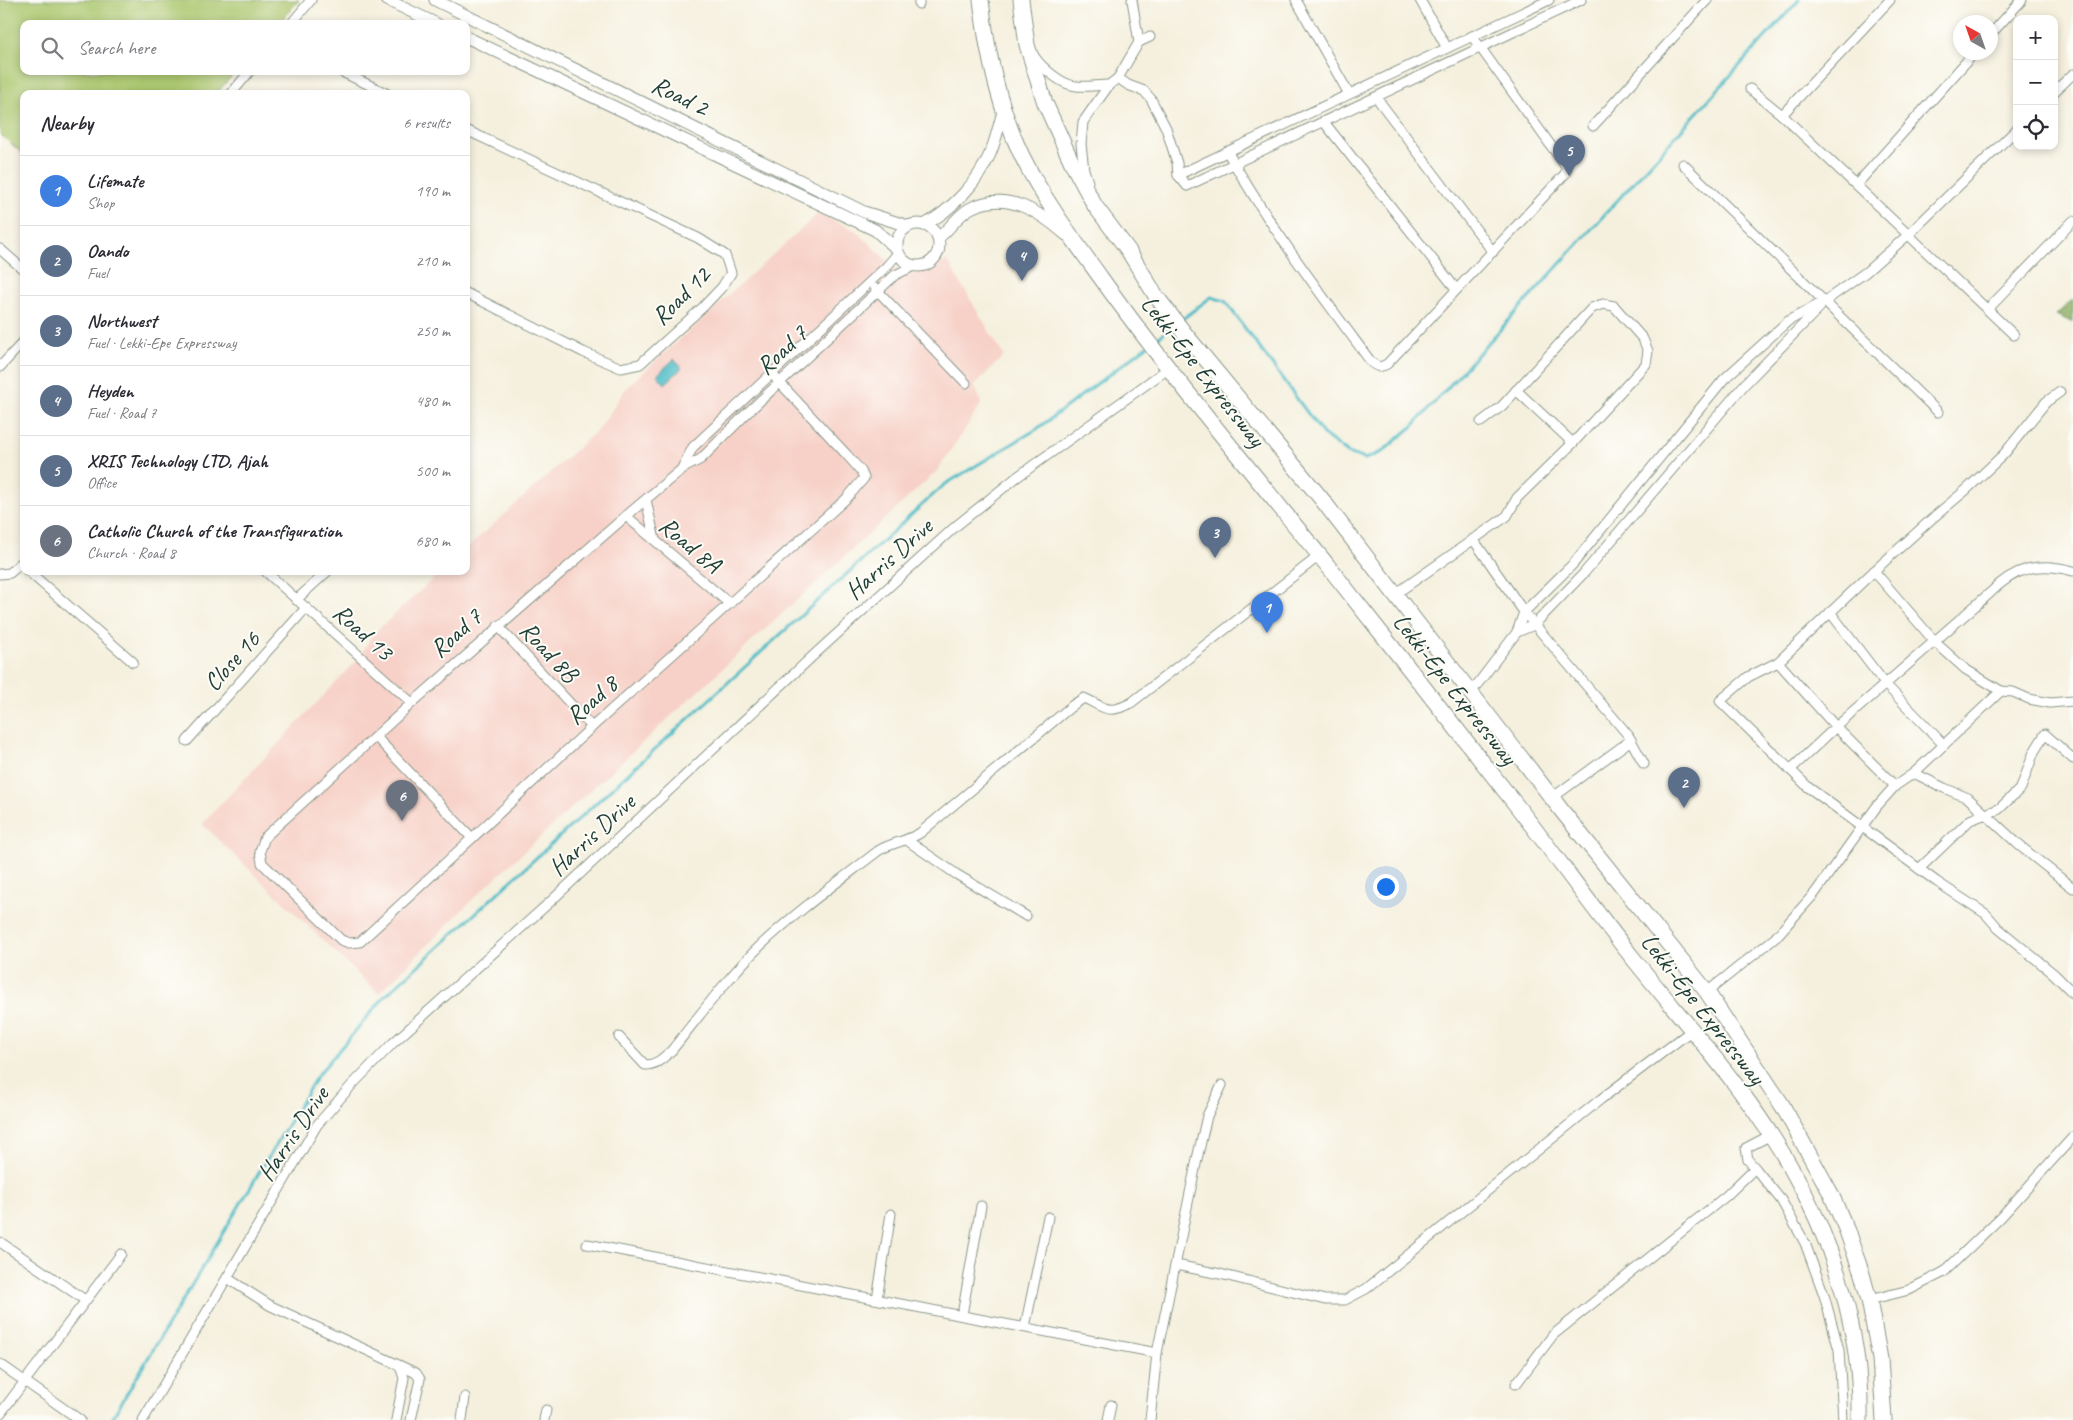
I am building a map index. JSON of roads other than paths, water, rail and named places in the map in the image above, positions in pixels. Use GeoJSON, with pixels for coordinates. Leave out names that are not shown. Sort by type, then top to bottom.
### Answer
{"type":"FeatureCollection","features":[{"type":"Feature","properties":{"kind":"highway","name":"Lekki-Epe Expressway"},"geometry":{"type":"LineString","coordinates":[[981,0],[993,72],[1008,123],[1022,157],[1039,187],[1080,248],[1158,355],[1319,556],[1692,1031],[1771,1135],[1813,1209],[1841,1287],[1853,1334],[1858,1372],[1860,1420]]}},
{"type":"Feature","properties":{"kind":"highway","name":"Lekki-Epe Expressway"},"geometry":{"type":"LineString","coordinates":[[1021,0],[1027,45],[1045,103],[1073,165],[1095,206],[1128,250],[1185,334],[1320,497],[1470,694],[1707,992],[1775,1094],[1830,1192],[1847,1231],[1869,1300],[1880,1359],[1884,1420]]}},
{"type":"Feature","properties":{"kind":"highway"},"geometry":{"type":"LineString","coordinates":[[1753,1110],[1775,1094]]}},
{"type":"Feature","properties":{"kind":"street"},"geometry":{"type":"LineString","coordinates":[[294,20],[311,0]]}},
{"type":"Feature","properties":{"kind":"street"},"geometry":{"type":"LineString","coordinates":[[387,0],[430,20]]}},
{"type":"Feature","properties":{"kind":"street","name":"Road 2"},"geometry":{"type":"LineString","coordinates":[[435,0],[864,212],[893,223],[908,226]]}},
{"type":"Feature","properties":{"kind":"street"},"geometry":{"type":"LineString","coordinates":[[1132,0],[1140,42]]}},
{"type":"Feature","properties":{"kind":"street"},"geometry":{"type":"LineString","coordinates":[[1296,0],[1349,94]]}},
{"type":"Feature","properties":{"kind":"street"},"geometry":{"type":"LineString","coordinates":[[1420,0],[1447,48]]}},
{"type":"Feature","properties":{"kind":"street"},"geometry":{"type":"LineString","coordinates":[[1118,78],[1128,85],[1144,91],[1151,99],[1166,128],[1177,163],[1178,175],[1187,186],[1581,0]]}},
{"type":"Feature","properties":{"kind":"street"},"geometry":{"type":"LineString","coordinates":[[1593,126],[1707,0]]}},
{"type":"Feature","properties":{"kind":"street"},"geometry":{"type":"LineString","coordinates":[[1782,115],[1890,0]]}},
{"type":"Feature","properties":{"kind":"street"},"geometry":{"type":"LineString","coordinates":[[1998,26],[2022,0]]}},
{"type":"Feature","properties":{"kind":"street"},"geometry":{"type":"LineString","coordinates":[[1178,175],[1545,1]]}},
{"type":"Feature","properties":{"kind":"street"},"geometry":{"type":"LineString","coordinates":[[1227,151],[1257,204],[1292,255],[1376,366],[1381,367],[1387,364],[1566,174],[1567,168],[1472,36]]}},
{"type":"Feature","properties":{"kind":"street"},"geometry":{"type":"LineString","coordinates":[[1095,206],[1084,170],[1081,144],[1083,122],[1109,85],[1118,78],[1140,42],[1150,37]]}},
{"type":"Feature","properties":{"kind":"street","name":"Road 2"},"geometry":{"type":"LineString","coordinates":[[470,39],[875,230],[898,251]]}},
{"type":"Feature","properties":{"kind":"street"},"geometry":{"type":"LineString","coordinates":[[1027,45],[1039,64],[1058,78],[1074,86],[1109,85]]}},
{"type":"Feature","properties":{"kind":"street"},"geometry":{"type":"LineString","coordinates":[[1857,184],[1968,60]]}},
{"type":"Feature","properties":{"kind":"street"},"geometry":{"type":"LineString","coordinates":[[2058,88],[2073,74]]}},
{"type":"Feature","properties":{"kind":"street"},"geometry":{"type":"LineString","coordinates":[[234,90],[247,75]]}},
{"type":"Feature","properties":{"kind":"street"},"geometry":{"type":"LineString","coordinates":[[348,75],[380,90]]}},
{"type":"Feature","properties":{"kind":"street"},"geometry":{"type":"LineString","coordinates":[[1750,89],[1782,115],[1857,184],[2014,335]]}},
{"type":"Feature","properties":{"kind":"street"},"geometry":{"type":"LineString","coordinates":[[1376,97],[1493,252]]}},
{"type":"Feature","properties":{"kind":"street"},"geometry":{"type":"LineString","coordinates":[[924,225],[936,218],[967,189],[990,155],[1004,108]]}},
{"type":"Feature","properties":{"kind":"street"},"geometry":{"type":"LineString","coordinates":[[1324,122],[1456,289]]}},
{"type":"Feature","properties":{"kind":"street","name":"Road 12"},"geometry":{"type":"LineString","coordinates":[[470,132],[698,238],[725,254],[731,273],[722,287],[703,307],[640,364],[621,368],[575,348],[470,295]]}},
{"type":"Feature","properties":{"kind":"street"},"geometry":{"type":"LineString","coordinates":[[1470,694],[1517,632],[1524,612],[1573,564],[1724,379],[1788,321],[1825,301],[1866,272],[1909,234],[2013,133]]}},
{"type":"Feature","properties":{"kind":"street"},"geometry":{"type":"LineString","coordinates":[[1683,164],[1938,412]]}},
{"type":"Feature","properties":{"kind":"street"},"geometry":{"type":"LineString","coordinates":[[938,238],[968,210],[985,203],[1008,202],[1032,209],[1047,218],[1080,248]]}},
{"type":"Feature","properties":{"kind":"street"},"geometry":{"type":"LineString","coordinates":[[1988,309],[2073,220]]}},
{"type":"Feature","properties":{"kind":"street"},"geometry":{"type":"LineString","coordinates":[[924,225],[935,232],[939,245],[934,259],[922,266],[914,266],[904,261],[898,251],[899,236],[908,226],[924,225]]}},
{"type":"Feature","properties":{"kind":"street"},"geometry":{"type":"LineString","coordinates":[[0,249],[20,266]]}},
{"type":"Feature","properties":{"kind":"street","name":"Road 7"},"geometry":{"type":"LineString","coordinates":[[682,469],[693,447],[869,283],[898,251]]}},
{"type":"Feature","properties":{"kind":"street","name":"Road 7"},"geometry":{"type":"LineString","coordinates":[[265,837],[498,626],[682,469],[701,459],[746,414],[895,275],[914,266]]}},
{"type":"Feature","properties":{"kind":"street"},"geometry":{"type":"LineString","coordinates":[[869,283],[966,383]]}},
{"type":"Feature","properties":{"kind":"street"},"geometry":{"type":"LineString","coordinates":[[1517,632],[1534,625],[1584,573],[1744,384],[1825,301]]}},
{"type":"Feature","properties":{"kind":"street"},"geometry":{"type":"LineString","coordinates":[[1394,595],[1507,516],[1517,498],[1573,443],[1646,364],[1648,351],[1643,339],[1614,306],[1603,304],[1592,308],[1502,406],[1481,422]]}},
{"type":"Feature","properties":{"kind":"street"},"geometry":{"type":"LineString","coordinates":[[0,367],[20,345]]}},
{"type":"Feature","properties":{"kind":"street","name":"Harris Drive"},"geometry":{"type":"LineString","coordinates":[[143,1420],[317,1125],[350,1086],[393,1043],[550,902],[816,653],[956,526],[1017,477],[1169,368]]}},
{"type":"Feature","properties":{"kind":"street","name":"Road 8"},"geometry":{"type":"LineString","coordinates":[[265,837],[260,851],[262,863],[341,940],[350,944],[360,942],[592,727],[847,498],[864,478],[860,471],[772,374]]}},
{"type":"Feature","properties":{"kind":"street"},"geometry":{"type":"LineString","coordinates":[[1516,390],[1573,443]]}},
{"type":"Feature","properties":{"kind":"street"},"geometry":{"type":"LineString","coordinates":[[2060,392],[2046,402],[2004,454],[1980,478],[1874,571],[1778,662],[1748,677],[1720,701],[1808,787],[1862,829],[1986,914],[1998,928],[2054,974],[2073,993]]}},
{"type":"Feature","properties":{"kind":"street"},"geometry":{"type":"LineString","coordinates":[[738,405],[746,414]]}},
{"type":"Feature","properties":{"kind":"street"},"geometry":{"type":"LineString","coordinates":[[1656,463],[1667,475]]}},
{"type":"Feature","properties":{"kind":"street"},"geometry":{"type":"LineString","coordinates":[[646,500],[655,540]]}},
{"type":"Feature","properties":{"kind":"street","name":"Road 8A"},"geometry":{"type":"LineString","coordinates":[[626,516],[730,604]]}},
{"type":"Feature","properties":{"kind":"street"},"geometry":{"type":"LineString","coordinates":[[1473,540],[1534,625],[1630,740],[1644,764]]}},
{"type":"Feature","properties":{"kind":"street"},"geometry":{"type":"LineString","coordinates":[[619,1037],[645,1065],[659,1062],[672,1050],[744,963],[761,946],[799,912],[878,851],[887,845],[908,840],[920,833],[1073,705],[1084,698],[1109,711],[1131,703],[1319,556]]}},
{"type":"Feature","properties":{"kind":"street"},"geometry":{"type":"LineString","coordinates":[[0,574],[10,573],[20,566]]}},
{"type":"Feature","properties":{"kind":"street"},"geometry":{"type":"LineString","coordinates":[[1790,770],[1836,727],[2012,574],[2020,570],[2058,567],[2073,571]]}},
{"type":"Feature","properties":{"kind":"street"},"geometry":{"type":"LineString","coordinates":[[1874,571],[1935,642],[1965,668],[2001,691],[2013,692],[2029,699],[2050,703],[2073,701]]}},
{"type":"Feature","properties":{"kind":"street"},"geometry":{"type":"LineString","coordinates":[[33,575],[133,662]]}},
{"type":"Feature","properties":{"kind":"street","name":"Road 13"},"geometry":{"type":"LineString","coordinates":[[269,575],[412,703]]}},
{"type":"Feature","properties":{"kind":"street"},"geometry":{"type":"LineString","coordinates":[[296,600],[324,575]]}},
{"type":"Feature","properties":{"kind":"street","name":"Close 16"},"geometry":{"type":"LineString","coordinates":[[188,741],[306,608]]}},
{"type":"Feature","properties":{"kind":"street"},"geometry":{"type":"LineString","coordinates":[[1830,612],[1886,685],[1944,745]]}},
{"type":"Feature","properties":{"kind":"street","name":"Road 8B"},"geometry":{"type":"LineString","coordinates":[[498,626],[592,727]]}},
{"type":"Feature","properties":{"kind":"street"},"geometry":{"type":"LineString","coordinates":[[1778,662],[1836,727],[1895,786]]}},
{"type":"Feature","properties":{"kind":"street"},"geometry":{"type":"LineString","coordinates":[[1707,992],[1775,938],[1815,893],[1877,806],[1895,786],[1914,773],[2001,691]]}},
{"type":"Feature","properties":{"kind":"street"},"geometry":{"type":"LineString","coordinates":[[1919,869],[1970,820],[1999,809],[2021,788],[2034,752],[2044,734],[2073,759]]}},
{"type":"Feature","properties":{"kind":"street"},"geometry":{"type":"LineString","coordinates":[[376,737],[472,838]]}},
{"type":"Feature","properties":{"kind":"street"},"geometry":{"type":"LineString","coordinates":[[1552,798],[1630,740]]}},
{"type":"Feature","properties":{"kind":"street"},"geometry":{"type":"LineString","coordinates":[[1914,773],[1968,798],[2020,846],[2073,888]]}},
{"type":"Feature","properties":{"kind":"street"},"geometry":{"type":"LineString","coordinates":[[908,840],[956,874],[1026,916]]}},
{"type":"Feature","properties":{"kind":"street"},"geometry":{"type":"LineString","coordinates":[[1176,1265],[1325,1300],[1345,1300],[1366,1289],[1601,1099],[1692,1031]]}},
{"type":"Feature","properties":{"kind":"street"},"geometry":{"type":"LineString","coordinates":[[1150,1420],[1157,1352],[1207,1116],[1222,1085]]}},
{"type":"Feature","properties":{"kind":"street"},"geometry":{"type":"LineString","coordinates":[[1771,1135],[1746,1148],[1748,1160],[1780,1200],[1805,1243],[1824,1295],[1839,1350],[1843,1420]]}},
{"type":"Feature","properties":{"kind":"street"},"geometry":{"type":"LineString","coordinates":[[1869,1300],[1909,1290],[1944,1272],[2001,1217],[2073,1137]]}},
{"type":"Feature","properties":{"kind":"street"},"geometry":{"type":"LineString","coordinates":[[1516,1384],[1553,1335],[1726,1196],[1755,1168]]}},
{"type":"Feature","properties":{"kind":"street"},"geometry":{"type":"LineString","coordinates":[[962,1315],[981,1206]]}},
{"type":"Feature","properties":{"kind":"street"},"geometry":{"type":"LineString","coordinates":[[877,1299],[891,1214]]}},
{"type":"Feature","properties":{"kind":"street"},"geometry":{"type":"LineString","coordinates":[[1025,1327],[1048,1216]]}},
{"type":"Feature","properties":{"kind":"street"},"geometry":{"type":"LineString","coordinates":[[0,1242],[85,1300]]}},
{"type":"Feature","properties":{"kind":"street"},"geometry":{"type":"LineString","coordinates":[[587,1244],[1157,1352]]}},
{"type":"Feature","properties":{"kind":"street"},"geometry":{"type":"LineString","coordinates":[[0,1414],[121,1254]]}},
{"type":"Feature","properties":{"kind":"street"},"geometry":{"type":"LineString","coordinates":[[226,1278],[271,1306],[416,1373],[420,1379],[412,1418],[397,1417],[404,1378],[400,1366]]}},
{"type":"Feature","properties":{"kind":"street"},"geometry":{"type":"LineString","coordinates":[[0,1364],[80,1420]]}},
{"type":"Feature","properties":{"kind":"street"},"geometry":{"type":"LineString","coordinates":[[462,1420],[465,1397]]}},
{"type":"Feature","properties":{"kind":"street"},"geometry":{"type":"LineString","coordinates":[[1108,1420],[1110,1405]]}},
{"type":"Feature","properties":{"kind":"street"},"geometry":{"type":"LineString","coordinates":[[544,1420],[546,1410]]}},
{"type":"Feature","properties":{"kind":"water"},"geometry":{"type":"Polygon","coordinates":[[[674,359],[682,368],[665,384],[657,375],[674,359]]]}},
{"type":"Feature","properties":{"kind":"waterway"},"geometry":{"type":"LineString","coordinates":[[1180,321],[1211,297],[1225,301],[1323,434],[1348,453],[1365,459],[1382,452],[1413,426],[1799,0]]}},
{"type":"Feature","properties":{"kind":"waterway"},"geometry":{"type":"LineString","coordinates":[[1154,341],[1173,326]]}},
{"type":"Feature","properties":{"kind":"waterway"},"geometry":{"type":"LineString","coordinates":[[111,1420],[317,1076],[385,996],[944,485],[1037,429],[1147,346]]}},
{"type":"Feature","properties":{"kind":"place","name":"XRIS Technology LTD, Ajah"},"geometry":{"type":"Point","coordinates":[1569,176]}},
{"type":"Feature","properties":{"kind":"place","name":"Heyden"},"geometry":{"type":"Point","coordinates":[1022,281]}},
{"type":"Feature","properties":{"kind":"place","name":"Northwest"},"geometry":{"type":"Point","coordinates":[1215,558]}},
{"type":"Feature","properties":{"kind":"place","name":"Lifemate"},"geometry":{"type":"Point","coordinates":[1267,633]}},
{"type":"Feature","properties":{"kind":"place","name":"Oando"},"geometry":{"type":"Point","coordinates":[1684,808]}},
{"type":"Feature","properties":{"kind":"place","name":"Catholic Church of the Transfiguration"},"geometry":{"type":"Point","coordinates":[402,821]}}]}
